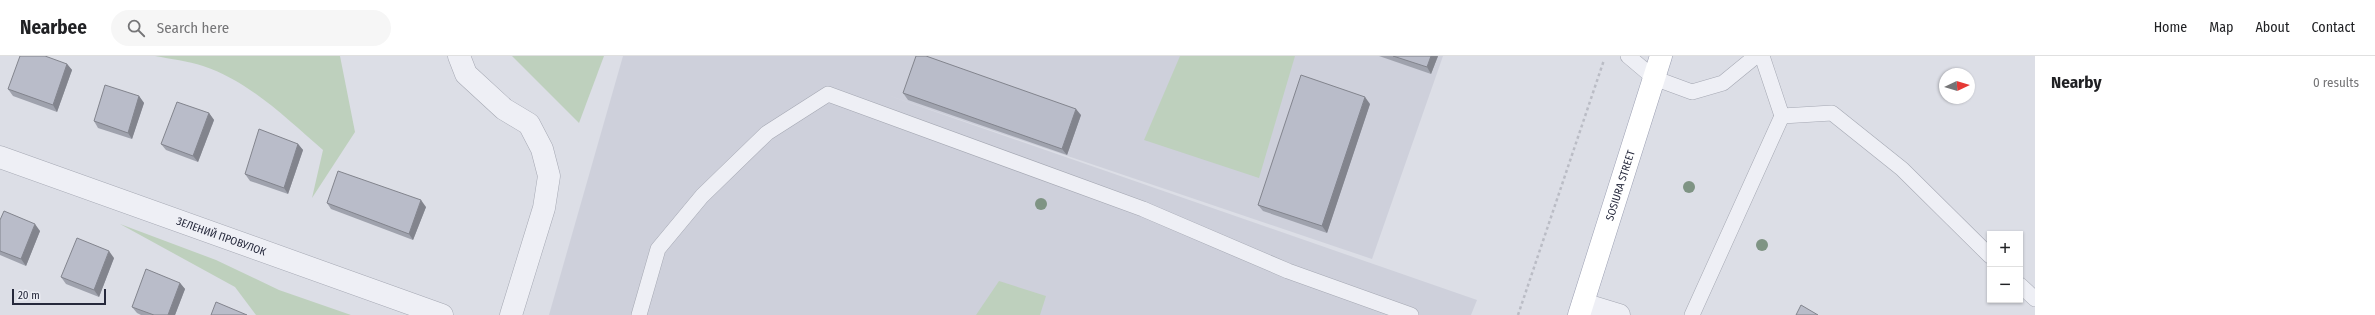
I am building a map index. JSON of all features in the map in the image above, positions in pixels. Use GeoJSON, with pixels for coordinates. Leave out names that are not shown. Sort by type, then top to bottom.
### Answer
{"type":"FeatureCollection","features":[{"type":"Feature","properties":{"kind":"main road","name":"SOSIURA STREET"},"geometry":{"type":"LineString","coordinates":[[1581,310],[1661,56]]}},
{"type":"Feature","properties":{"kind":"street"},"geometry":{"type":"LineString","coordinates":[[459,56],[466,74],[504,109],[529,124],[542,149],[550,176],[544,208],[510,315]]}},
{"type":"Feature","properties":{"kind":"street","name":"ЗЕЛЕНИЙ ПРОВУЛОК"},"geometry":{"type":"LineString","coordinates":[[0,157],[442,315]]}},
{"type":"Feature","properties":{"kind":"street"},"geometry":{"type":"LineString","coordinates":[[1581,310],[1618,315]]}},
{"type":"Feature","properties":{"kind":"lane"},"geometry":{"type":"LineString","coordinates":[[1628,56],[1654,78],[1692,92],[1723,83],[1756,56]]}},
{"type":"Feature","properties":{"kind":"lane"},"geometry":{"type":"LineString","coordinates":[[1692,315],[1782,116],[1762,56]]}},
{"type":"Feature","properties":{"kind":"lane"},"geometry":{"type":"LineString","coordinates":[[639,315],[658,249],[702,196],[767,133],[828,94],[1143,209],[1288,270],[1411,315]]}},
{"type":"Feature","properties":{"kind":"lane"},"geometry":{"type":"LineString","coordinates":[[1782,116],[1832,113],[1902,169],[1987,253]]}},
{"type":"Feature","properties":{"kind":"lane"},"geometry":{"type":"LineString","coordinates":[[2023,288],[2035,299]]}},
{"type":"Feature","properties":{"kind":"path"},"geometry":{"type":"LineString","coordinates":[[1518,315],[1605,56]]}},
{"type":"Feature","properties":{"kind":"shaded area"},"geometry":{"type":"Polygon","coordinates":[[[623,56],[1443,56],[1372,259],[887,95],[1477,300],[1471,315],[549,315],[623,56]]]}},
{"type":"Feature","properties":{"kind":"green space"},"geometry":{"type":"Polygon","coordinates":[[[155,56],[340,56],[355,132],[312,198],[323,150],[267,102],[236,81],[203,66],[185,61],[155,56]]]}},
{"type":"Feature","properties":{"kind":"green space"},"geometry":{"type":"Polygon","coordinates":[[[512,56],[604,56],[579,123],[512,56]]]}},
{"type":"Feature","properties":{"kind":"green space"},"geometry":{"type":"Polygon","coordinates":[[[1180,56],[1295,56],[1259,178],[1144,140],[1180,56]]]}},
{"type":"Feature","properties":{"kind":"green space"},"geometry":{"type":"Polygon","coordinates":[[[120,224],[216,260],[279,290],[351,315],[256,315],[235,287],[120,224]]]}},
{"type":"Feature","properties":{"kind":"green space"},"geometry":{"type":"Polygon","coordinates":[[[999,281],[1046,296],[1040,315],[976,315],[999,281]]]}},
{"type":"Feature","properties":{"kind":"building"},"geometry":{"type":"Polygon","coordinates":[[[20,56],[45,56],[67,64],[53,105],[8,89],[20,56]]]}},
{"type":"Feature","properties":{"kind":"building"},"geometry":{"type":"Polygon","coordinates":[[[916,56],[926,56],[1076,109],[1062,149],[903,93],[916,56]]]}},
{"type":"Feature","properties":{"kind":"building"},"geometry":{"type":"Polygon","coordinates":[[[1393,56],[1431,56],[1427,67],[1393,56]]]}},
{"type":"Feature","properties":{"kind":"building"},"geometry":{"type":"Polygon","coordinates":[[[1301,75],[1365,97],[1322,226],[1258,205],[1301,75]]]}},
{"type":"Feature","properties":{"kind":"building"},"geometry":{"type":"Polygon","coordinates":[[[105,85],[139,96],[128,133],[94,121],[105,85]]]}},
{"type":"Feature","properties":{"kind":"building"},"geometry":{"type":"Polygon","coordinates":[[[177,102],[209,113],[193,156],[161,144],[177,102]]]}},
{"type":"Feature","properties":{"kind":"building"},"geometry":{"type":"Polygon","coordinates":[[[259,129],[298,144],[284,188],[245,174],[259,129]]]}},
{"type":"Feature","properties":{"kind":"building"},"geometry":{"type":"Polygon","coordinates":[[[338,171],[421,200],[409,234],[327,203],[338,171]]]}},
{"type":"Feature","properties":{"kind":"building"},"geometry":{"type":"Polygon","coordinates":[[[4,211],[35,224],[21,259],[0,251],[0,220],[4,211]]]}},
{"type":"Feature","properties":{"kind":"building"},"geometry":{"type":"Polygon","coordinates":[[[77,238],[109,251],[94,290],[61,277],[77,238]]]}},
{"type":"Feature","properties":{"kind":"building"},"geometry":{"type":"Polygon","coordinates":[[[146,269],[180,283],[168,315],[154,315],[132,307],[146,269]]]}},
{"type":"Feature","properties":{"kind":"building"},"geometry":{"type":"Polygon","coordinates":[[[216,302],[247,315],[211,315],[216,302]]]}},
{"type":"Feature","properties":{"kind":"building"},"geometry":{"type":"Polygon","coordinates":[[[1801,305],[1818,315],[1796,315],[1801,305]]]}}]}
